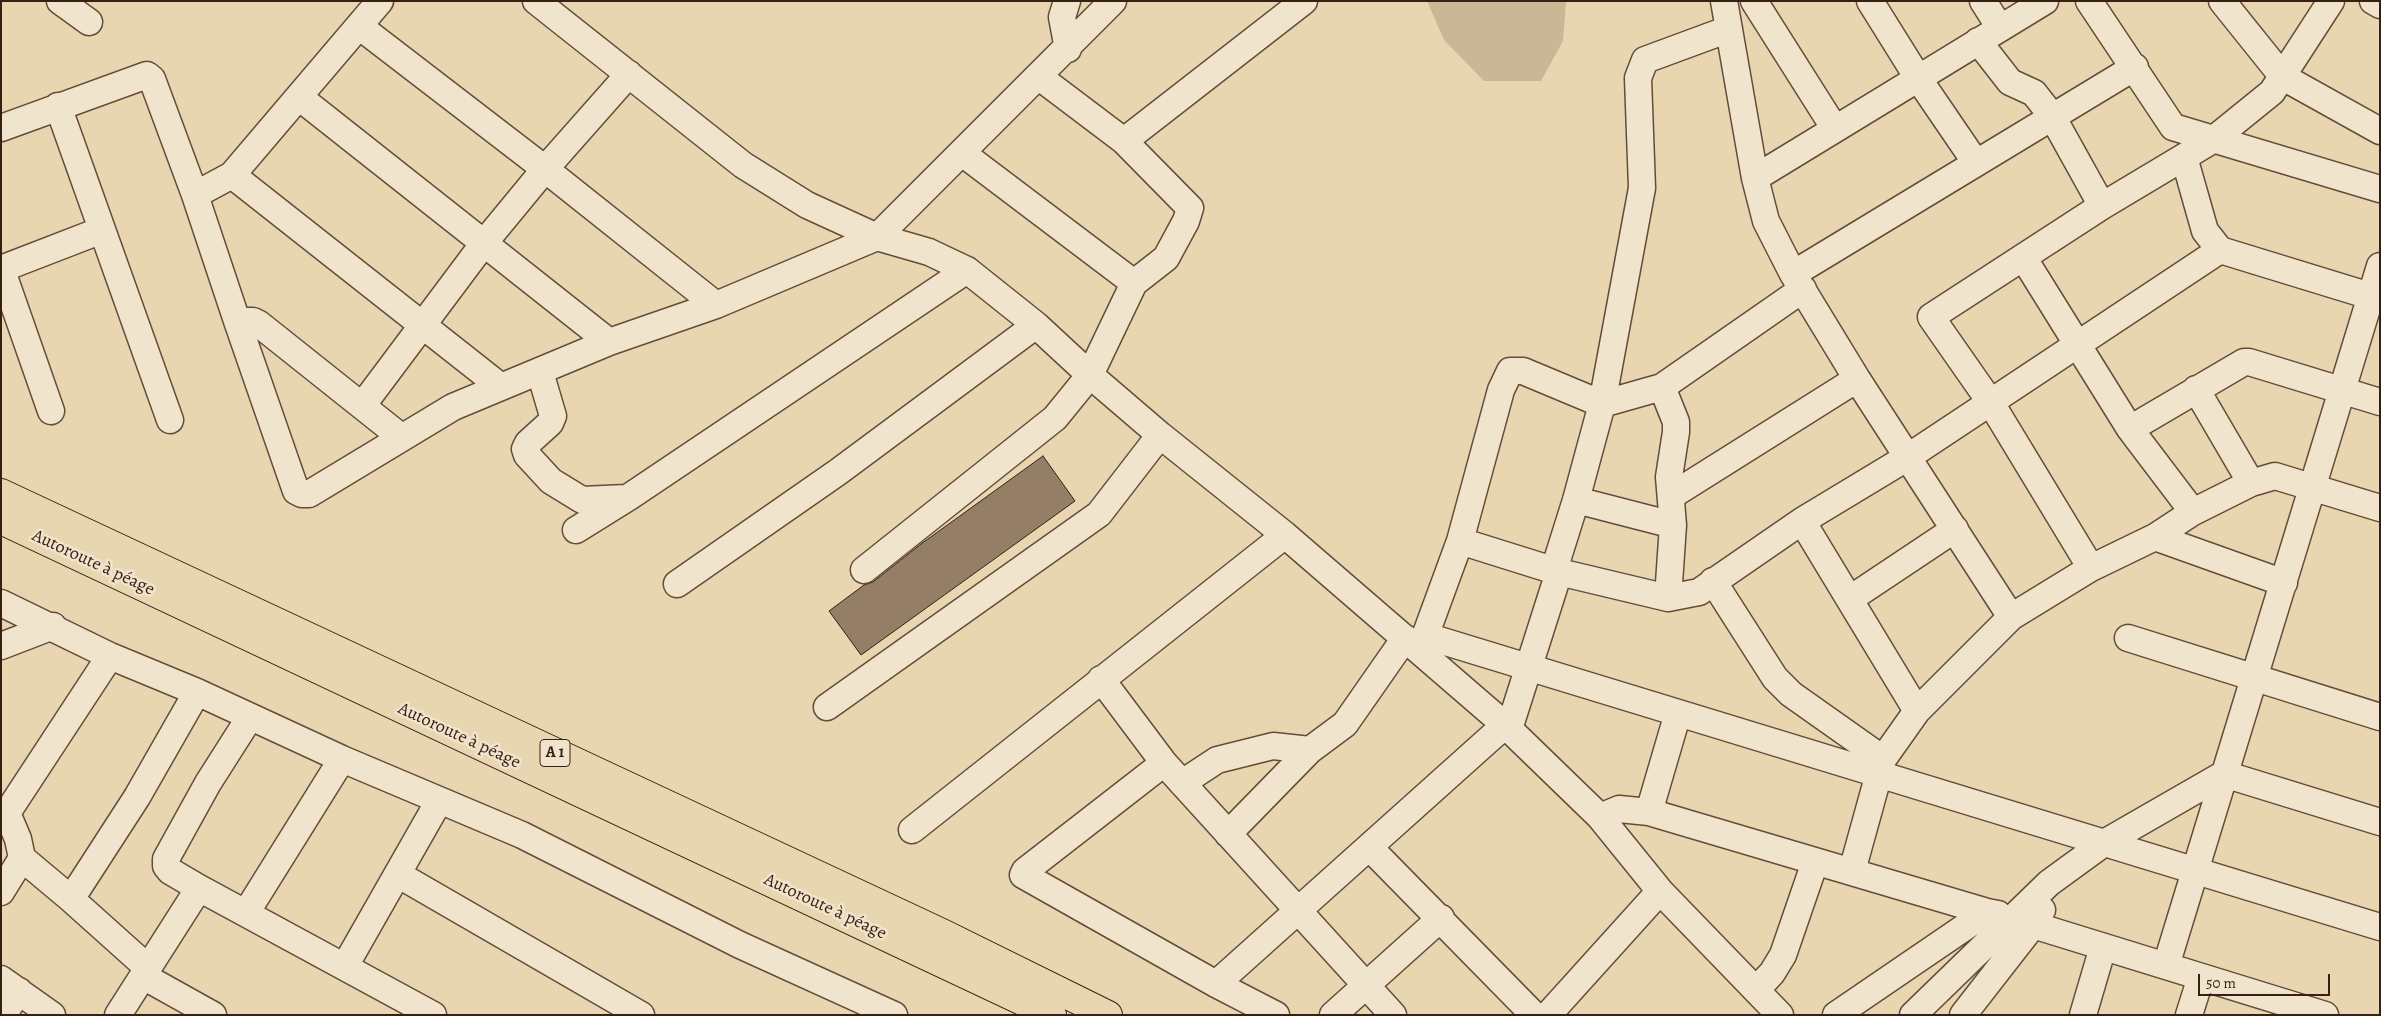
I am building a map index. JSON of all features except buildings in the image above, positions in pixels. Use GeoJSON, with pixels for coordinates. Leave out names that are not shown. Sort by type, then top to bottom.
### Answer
{"type":"FeatureCollection","features":[{"type":"Feature","properties":{"kind":"highway","name":"A 1"},"geometry":{"type":"LineString","coordinates":[[1,493],[942,933],[1108,1015]]}},
{"type":"Feature","properties":{"kind":"highway","name":"Autoroute à péage"},"geometry":{"type":"LineString","coordinates":[[1,520],[1052,1015]]}},
{"type":"Feature","properties":{"kind":"street"},"geometry":{"type":"LineString","coordinates":[[60,1],[89,22]]}},
{"type":"Feature","properties":{"kind":"street"},"geometry":{"type":"LineString","coordinates":[[195,195],[232,175],[380,1]]}},
{"type":"Feature","properties":{"kind":"street"},"geometry":{"type":"LineString","coordinates":[[536,1],[743,165],[807,205],[877,237],[929,252],[967,270],[1036,325],[1090,375],[1160,434],[1417,641],[1600,816],[1660,891],[1780,1015]]}},
{"type":"Feature","properties":{"kind":"street"},"geometry":{"type":"LineString","coordinates":[[1067,1],[1062,17],[1068,48]]}},
{"type":"Feature","properties":{"kind":"street"},"geometry":{"type":"LineString","coordinates":[[1,128],[147,75],[152,79],[195,195],[296,491],[302,494],[309,494],[453,407],[609,342],[716,305],[877,237],[1114,1]]}},
{"type":"Feature","properties":{"kind":"street"},"geometry":{"type":"LineString","coordinates":[[1124,141],[1304,1]]}},
{"type":"Feature","properties":{"kind":"street"},"geometry":{"type":"LineString","coordinates":[[1754,1],[1836,129]]}},
{"type":"Feature","properties":{"kind":"street"},"geometry":{"type":"LineString","coordinates":[[1870,1],[1918,78],[1976,163]]}},
{"type":"Feature","properties":{"kind":"street"},"geometry":{"type":"LineString","coordinates":[[1984,1],[1989,34],[2010,82],[2034,94],[2052,116],[2102,206]]}},
{"type":"Feature","properties":{"kind":"street"},"geometry":{"type":"LineString","coordinates":[[1756,178],[1989,34],[2046,1]]}},
{"type":"Feature","properties":{"kind":"street"},"geometry":{"type":"LineString","coordinates":[[2090,1],[2173,127],[2380,189]]}},
{"type":"Feature","properties":{"kind":"street"},"geometry":{"type":"LineString","coordinates":[[2222,1],[2283,77],[2380,131]]}},
{"type":"Feature","properties":{"kind":"street"},"geometry":{"type":"LineString","coordinates":[[2091,568],[1991,403],[1931,316],[2102,206],[2214,139],[2272,92],[2331,1]]}},
{"type":"Feature","properties":{"kind":"street"},"geometry":{"type":"LineString","coordinates":[[2373,1],[2380,5]]}},
{"type":"Feature","properties":{"kind":"street"},"geometry":{"type":"LineString","coordinates":[[1216,984],[1507,727],[1529,668],[1602,404],[1642,188],[1638,78],[1645,60],[1729,10],[1756,178],[1766,222],[1798,281],[1858,379],[2011,617]]}},
{"type":"Feature","properties":{"kind":"street"},"geometry":{"type":"LineString","coordinates":[[359,26],[545,169],[716,305]]}},
{"type":"Feature","properties":{"kind":"street"},"geometry":{"type":"LineString","coordinates":[[1228,834],[1310,750],[1346,724],[1417,641],[1460,541],[1501,390],[1510,371],[1523,371],[1602,404],[1662,387],[1798,281],[1976,163],[2135,67]]}},
{"type":"Feature","properties":{"kind":"street"},"geometry":{"type":"LineString","coordinates":[[362,406],[423,328],[484,243],[545,169],[629,74]]}},
{"type":"Feature","properties":{"kind":"street"},"geometry":{"type":"LineString","coordinates":[[864,570],[1055,418],[1090,375],[1134,282],[1166,258],[1178,239],[1190,208],[1124,141],[1038,76]]}},
{"type":"Feature","properties":{"kind":"street"},"geometry":{"type":"LineString","coordinates":[[299,97],[609,342]]}},
{"type":"Feature","properties":{"kind":"street"},"geometry":{"type":"LineString","coordinates":[[58,106],[170,420]]}},
{"type":"Feature","properties":{"kind":"street"},"geometry":{"type":"LineString","coordinates":[[962,154],[1134,282]]}},
{"type":"Feature","properties":{"kind":"street"},"geometry":{"type":"LineString","coordinates":[[2184,156],[2205,231],[2220,250],[2374,297]]}},
{"type":"Feature","properties":{"kind":"street"},"geometry":{"type":"LineString","coordinates":[[232,175],[423,328],[501,387]]}},
{"type":"Feature","properties":{"kind":"street"},"geometry":{"type":"LineString","coordinates":[[51,411],[1,268],[102,230]]}},
{"type":"Feature","properties":{"kind":"street"},"geometry":{"type":"LineString","coordinates":[[1460,541],[1556,571],[1668,598],[1698,592],[1802,521],[1908,457],[1991,403],[2075,345],[2220,250]]}},
{"type":"Feature","properties":{"kind":"street"},"geometry":{"type":"LineString","coordinates":[[2023,257],[2075,345],[2130,429],[2193,512]]}},
{"type":"Feature","properties":{"kind":"street"},"geometry":{"type":"LineString","coordinates":[[2166,966],[2314,488],[2340,390],[2374,297],[2380,266]]}},
{"type":"Feature","properties":{"kind":"street"},"geometry":{"type":"LineString","coordinates":[[576,530],[629,497],[967,270]]}},
{"type":"Feature","properties":{"kind":"street"},"geometry":{"type":"LineString","coordinates":[[237,321],[253,321],[259,324],[402,437]]}},
{"type":"Feature","properties":{"kind":"street"},"geometry":{"type":"LineString","coordinates":[[677,584],[838,472],[1036,325]]}},
{"type":"Feature","properties":{"kind":"street"},"geometry":{"type":"LineString","coordinates":[[2130,429],[2237,365],[2250,362],[2380,402]]}},
{"type":"Feature","properties":{"kind":"street"},"geometry":{"type":"LineString","coordinates":[[540,372],[553,416],[550,423],[528,443],[525,450],[527,455],[551,481],[582,500],[629,497]]}},
{"type":"Feature","properties":{"kind":"street"},"geometry":{"type":"LineString","coordinates":[[1671,496],[1858,379]]}},
{"type":"Feature","properties":{"kind":"street"},"geometry":{"type":"LineString","coordinates":[[1662,387],[1676,422],[1669,477],[1674,525],[1668,598]]}},
{"type":"Feature","properties":{"kind":"street"},"geometry":{"type":"LineString","coordinates":[[2196,389],[2251,483]]}},
{"type":"Feature","properties":{"kind":"street"},"geometry":{"type":"LineString","coordinates":[[827,707],[1099,514],[1160,434]]}},
{"type":"Feature","properties":{"kind":"street"},"geometry":{"type":"LineString","coordinates":[[1852,871],[1881,767],[1917,711],[2011,617],[2091,568],[2156,537],[2193,512],[2251,483],[2275,476],[2380,508]]}},
{"type":"Feature","properties":{"kind":"street"},"geometry":{"type":"LineString","coordinates":[[1576,500],[1674,525]]}},
{"type":"Feature","properties":{"kind":"street"},"geometry":{"type":"LineString","coordinates":[[1802,521],[1917,711]]}},
{"type":"Feature","properties":{"kind":"street"},"geometry":{"type":"LineString","coordinates":[[1850,599],[1955,529]]}},
{"type":"Feature","properties":{"kind":"street"},"geometry":{"type":"LineString","coordinates":[[912,830],[1285,535]]}},
{"type":"Feature","properties":{"kind":"street"},"geometry":{"type":"LineString","coordinates":[[2156,537],[2284,583]]}},
{"type":"Feature","properties":{"kind":"street"},"geometry":{"type":"LineString","coordinates":[[1713,581],[1775,678],[1791,694],[1881,767]]}},
{"type":"Feature","properties":{"kind":"street"},"geometry":{"type":"LineString","coordinates":[[1,603],[53,626],[110,656],[196,692],[342,759],[522,836],[740,945],[894,1015]]}},
{"type":"Feature","properties":{"kind":"street"},"geometry":{"type":"LineString","coordinates":[[2,647],[53,626]]}},
{"type":"Feature","properties":{"kind":"street"},"geometry":{"type":"LineString","coordinates":[[2128,638],[2380,717]]}},
{"type":"Feature","properties":{"kind":"street"},"geometry":{"type":"LineString","coordinates":[[1417,641],[1529,668],[1678,713],[1881,767],[2104,843],[2380,928]]}},
{"type":"Feature","properties":{"kind":"street"},"geometry":{"type":"LineString","coordinates":[[110,656],[4,811],[18,839],[22,858],[71,899],[146,972],[213,1015]]}},
{"type":"Feature","properties":{"kind":"street"},"geometry":{"type":"LineString","coordinates":[[1101,679],[1164,763],[1393,1015]]}},
{"type":"Feature","properties":{"kind":"street"},"geometry":{"type":"LineString","coordinates":[[71,899],[137,797],[196,692]]}},
{"type":"Feature","properties":{"kind":"street"},"geometry":{"type":"LineString","coordinates":[[1649,812],[1678,713]]}},
{"type":"Feature","properties":{"kind":"street"},"geometry":{"type":"LineString","coordinates":[[250,718],[208,783],[166,859],[166,866],[170,871],[199,888],[433,1015]]}},
{"type":"Feature","properties":{"kind":"street"},"geometry":{"type":"LineString","coordinates":[[1182,783],[1217,760],[1274,746],[1310,750]]}},
{"type":"Feature","properties":{"kind":"street"},"geometry":{"type":"LineString","coordinates":[[246,914],[342,759]]}},
{"type":"Feature","properties":{"kind":"street"},"geometry":{"type":"LineString","coordinates":[[1164,763],[1023,875],[1216,984],[1276,1015]]}},
{"type":"Feature","properties":{"kind":"street"},"geometry":{"type":"LineString","coordinates":[[1913,1015],[2044,905],[2049,883],[2104,843],[2224,774],[2380,822]]}},
{"type":"Feature","properties":{"kind":"street"},"geometry":{"type":"LineString","coordinates":[[345,966],[399,875],[439,801]]}},
{"type":"Feature","properties":{"kind":"street"},"geometry":{"type":"LineString","coordinates":[[1600,816],[1619,809],[1649,812],[1987,912],[2024,920],[2201,977],[2290,1010],[2325,1015]]}},
{"type":"Feature","properties":{"kind":"street"},"geometry":{"type":"LineString","coordinates":[[1369,847],[1534,1015]]}},
{"type":"Feature","properties":{"kind":"street"},"geometry":{"type":"LineString","coordinates":[[1,892],[22,858]]}},
{"type":"Feature","properties":{"kind":"street"},"geometry":{"type":"LineString","coordinates":[[1756,990],[1772,973],[1783,956],[1815,862]]}},
{"type":"Feature","properties":{"kind":"street"},"geometry":{"type":"LineString","coordinates":[[399,875],[641,1015]]}},
{"type":"Feature","properties":{"kind":"street"},"geometry":{"type":"LineString","coordinates":[[118,1015],[199,888]]}},
{"type":"Feature","properties":{"kind":"street"},"geometry":{"type":"LineString","coordinates":[[1548,1015],[1660,891]]}},
{"type":"Feature","properties":{"kind":"street"},"geometry":{"type":"LineString","coordinates":[[1836,1015],[1987,912]]}},
{"type":"Feature","properties":{"kind":"street"},"geometry":{"type":"LineString","coordinates":[[1333,1015],[1440,918]]}},
{"type":"Feature","properties":{"kind":"street"},"geometry":{"type":"LineString","coordinates":[[1963,1015],[2024,920]]}},
{"type":"Feature","properties":{"kind":"street"},"geometry":{"type":"LineString","coordinates":[[2082,1015],[2103,947]]}},
{"type":"Feature","properties":{"kind":"street"},"geometry":{"type":"LineString","coordinates":[[2189,1015],[2201,977]]}},
{"type":"Feature","properties":{"kind":"street"},"geometry":{"type":"LineString","coordinates":[[3,1015],[10,985],[52,1015]]}},
{"type":"Feature","properties":{"kind":"shaded area"},"geometry":{"type":"Polygon","coordinates":[[[1427,1],[1566,1],[1563,41],[1541,81],[1484,81],[1444,40],[1427,1]]]}}]}
